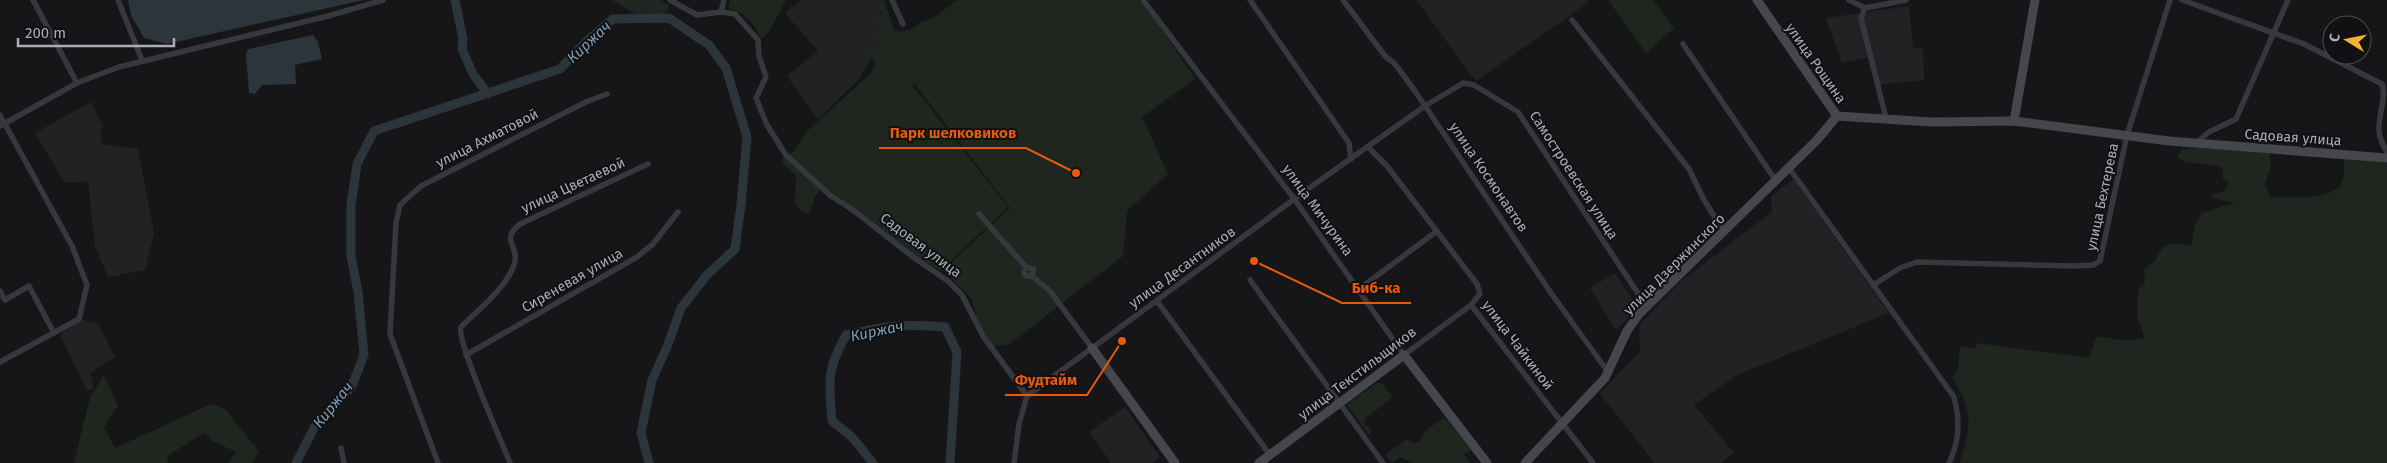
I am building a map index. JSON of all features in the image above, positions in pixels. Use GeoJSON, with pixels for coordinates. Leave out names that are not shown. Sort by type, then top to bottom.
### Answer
{"type":"FeatureCollection","features":[{"type":"Feature","properties":{"kind":"street"},"geometry":{"type":"LineString","coordinates":[[33,0],[77,83]]}},
{"type":"Feature","properties":{"kind":"street"},"geometry":{"type":"LineString","coordinates":[[118,0],[142,60]]}},
{"type":"Feature","properties":{"kind":"street"},"geometry":{"type":"LineString","coordinates":[[2,125],[77,83],[119,66],[328,16],[383,0]]}},
{"type":"Feature","properties":{"kind":"street"},"geometry":{"type":"LineString","coordinates":[[670,0],[698,15],[721,12],[724,0]]}},
{"type":"Feature","properties":{"kind":"street"},"geometry":{"type":"LineString","coordinates":[[892,0],[903,24]]}},
{"type":"Feature","properties":{"kind":"street","name":"улица Мичурина"},"geometry":{"type":"LineString","coordinates":[[1143,0],[1360,289],[1404,355],[1486,463]]}},
{"type":"Feature","properties":{"kind":"street","name":"улица Чайкиной"},"geometry":{"type":"LineString","coordinates":[[1250,0],[1349,143],[1351,159]]}},
{"type":"Feature","properties":{"kind":"street","name":"улица Космонавтов"},"geometry":{"type":"LineString","coordinates":[[1343,0],[1385,56],[1395,64],[1425,106],[1551,293],[1608,372]]}},
{"type":"Feature","properties":{"kind":"street","name":"улица Рощина"},"geometry":{"type":"LineString","coordinates":[[1757,0],[1837,116]]}},
{"type":"Feature","properties":{"kind":"street"},"geometry":{"type":"LineString","coordinates":[[1849,0],[1865,8],[1906,0]]}},
{"type":"Feature","properties":{"kind":"street"},"geometry":{"type":"LineString","coordinates":[[2014,121],[2035,0]]}},
{"type":"Feature","properties":{"kind":"street","name":"улица Бехтерева"},"geometry":{"type":"LineString","coordinates":[[1873,285],[1900,268],[1918,262],[2076,266],[2096,264],[2102,258],[2128,135],[2170,0]]}},
{"type":"Feature","properties":{"kind":"street"},"geometry":{"type":"LineString","coordinates":[[2182,0],[2304,44],[2385,86],[2386,94],[2378,128],[2380,139],[2387,152]]}},
{"type":"Feature","properties":{"kind":"street"},"geometry":{"type":"LineString","coordinates":[[2196,143],[2209,132],[2236,119],[2288,0]]}},
{"type":"Feature","properties":{"kind":"street"},"geometry":{"type":"LineString","coordinates":[[1865,8],[1861,18],[1886,118]]}},
{"type":"Feature","properties":{"kind":"street","name":"Садовая улица"},"geometry":{"type":"LineString","coordinates":[[721,12],[735,14],[758,40],[759,56],[766,77],[756,98],[767,125],[786,155],[831,196],[853,210],[912,258],[948,281],[962,295],[983,336],[1027,396]]}},
{"type":"Feature","properties":{"kind":"street"},"geometry":{"type":"LineString","coordinates":[[1572,20],[1689,169],[1704,200],[1724,232]]}},
{"type":"Feature","properties":{"kind":"street"},"geometry":{"type":"LineString","coordinates":[[1683,44],[1776,181]]}},
{"type":"Feature","properties":{"kind":"street","name":"Самостроевская улица"},"geometry":{"type":"LineString","coordinates":[[1425,106],[1459,85],[1474,85],[1518,112],[1647,307]]}},
{"type":"Feature","properties":{"kind":"street","name":"улица Ахматовой"},"geometry":{"type":"LineString","coordinates":[[438,463],[390,334],[396,223],[400,206],[421,186],[578,106],[608,94]]}},
{"type":"Feature","properties":{"kind":"street"},"geometry":{"type":"LineString","coordinates":[[1367,149],[1425,106]]}},
{"type":"Feature","properties":{"kind":"street"},"geometry":{"type":"LineString","coordinates":[[0,115],[2,125],[56,215],[87,285],[79,319],[0,362]]}},
{"type":"Feature","properties":{"kind":"street","name":"Садовая улица"},"geometry":{"type":"LineString","coordinates":[[1837,116],[1932,122],[2014,121],[2196,143],[2387,158]]}},
{"type":"Feature","properties":{"kind":"street","name":"улица Дзержинского"},"geometry":{"type":"LineString","coordinates":[[1525,463],[1608,372],[1627,331],[1647,307],[1817,140],[1837,116]]}},
{"type":"Feature","properties":{"kind":"street","name":"улица Чайкиной"},"geometry":{"type":"LineString","coordinates":[[1349,143],[1367,149],[1387,166],[1437,231],[1480,288],[1479,298],[1471,305],[1593,463]]}},
{"type":"Feature","properties":{"kind":"street","name":"улица Десантников"},"geometry":{"type":"LineString","coordinates":[[1027,396],[1294,200],[1367,149]]}},
{"type":"Feature","properties":{"kind":"street","name":"улица Цветаевой"},"geometry":{"type":"LineString","coordinates":[[466,355],[459,332],[461,326],[508,277],[515,260],[510,238],[513,230],[520,224],[648,164]]}},
{"type":"Feature","properties":{"kind":"street"},"geometry":{"type":"LineString","coordinates":[[1789,168],[1954,397],[1959,423],[1958,437],[1949,463]]}},
{"type":"Feature","properties":{"kind":"street","name":"Сиреневая улица"},"geometry":{"type":"LineString","coordinates":[[466,355],[637,256],[653,244],[678,212]]}},
{"type":"Feature","properties":{"kind":"street"},"geometry":{"type":"LineString","coordinates":[[979,214],[1026,267],[1024,273],[1026,276],[1032,276],[1050,291],[1068,319],[1092,348],[1175,463]]}},
{"type":"Feature","properties":{"kind":"street"},"geometry":{"type":"LineString","coordinates":[[1360,289],[1437,231]]}},
{"type":"Feature","properties":{"kind":"street"},"geometry":{"type":"LineString","coordinates":[[1250,280],[1383,463]]}},
{"type":"Feature","properties":{"kind":"street"},"geometry":{"type":"LineString","coordinates":[[0,291],[5,300],[29,286],[54,333]]}},
{"type":"Feature","properties":{"kind":"street"},"geometry":{"type":"LineString","coordinates":[[1157,301],[1270,455]]}},
{"type":"Feature","properties":{"kind":"street","name":"улица Текстильщиков"},"geometry":{"type":"LineString","coordinates":[[1259,463],[1471,305]]}},
{"type":"Feature","properties":{"kind":"street"},"geometry":{"type":"LineString","coordinates":[[466,355],[510,463]]}},
{"type":"Feature","properties":{"kind":"street"},"geometry":{"type":"LineString","coordinates":[[1014,463],[1019,424],[1027,396]]}},
{"type":"Feature","properties":{"kind":"street"},"geometry":{"type":"LineString","coordinates":[[341,448],[344,463]]}},
{"type":"Feature","properties":{"kind":"shaded area"},"geometry":{"type":"Polygon","coordinates":[[[128,0],[364,0],[167,44],[144,38],[131,15],[128,0]]]}},
{"type":"Feature","properties":{"kind":"shaded area"},"geometry":{"type":"Polygon","coordinates":[[[612,0],[660,0],[670,6],[663,15],[635,14],[612,0]]]}},
{"type":"Feature","properties":{"kind":"shaded area"},"geometry":{"type":"Polygon","coordinates":[[[730,0],[786,0],[769,32],[761,38],[750,20],[741,13],[728,8],[730,0]]]}},
{"type":"Feature","properties":{"kind":"shaded area"},"geometry":{"type":"Polygon","coordinates":[[[801,0],[871,0],[881,13],[882,38],[860,78],[818,119],[787,76],[818,51],[785,13],[801,0]]]}},
{"type":"Feature","properties":{"kind":"shaded area"},"geometry":{"type":"Polygon","coordinates":[[[871,0],[884,0],[894,30],[902,32],[910,30],[921,22],[932,19],[957,0],[1139,0],[1156,21],[1195,79],[1142,117],[1168,174],[1127,211],[1123,256],[1010,344],[992,346],[978,325],[972,299],[943,270],[1010,208],[914,83],[912,85],[1008,207],[940,271],[911,253],[823,187],[815,196],[810,213],[804,212],[795,205],[796,175],[783,164],[783,158],[795,150],[806,132],[869,75],[876,64],[866,52],[869,47],[880,44],[872,25],[882,13],[871,0]]]}},
{"type":"Feature","properties":{"kind":"shaded area"},"geometry":{"type":"Polygon","coordinates":[[[1416,0],[1587,0],[1589,2],[1476,81],[1416,0]]]}},
{"type":"Feature","properties":{"kind":"shaded area"},"geometry":{"type":"Polygon","coordinates":[[[1608,0],[1653,0],[1674,28],[1646,53],[1608,0]]]}},
{"type":"Feature","properties":{"kind":"shaded area"},"geometry":{"type":"Polygon","coordinates":[[[1909,6],[1913,48],[1923,48],[1924,80],[1876,85],[1870,57],[1842,63],[1826,18],[1909,6]]]}},
{"type":"Feature","properties":{"kind":"shaded area"},"geometry":{"type":"Polygon","coordinates":[[[313,35],[318,42],[322,59],[295,65],[296,84],[262,85],[255,94],[249,93],[246,54],[248,49],[313,35]]]}},
{"type":"Feature","properties":{"kind":"shaded area"},"geometry":{"type":"Polygon","coordinates":[[[91,102],[103,126],[100,131],[102,144],[138,149],[154,233],[145,270],[108,277],[95,247],[88,181],[65,183],[35,133],[91,102]]]}},
{"type":"Feature","properties":{"kind":"shaded area"},"geometry":{"type":"Polygon","coordinates":[[[2199,148],[2270,152],[2271,166],[2265,184],[2270,197],[2315,196],[2340,187],[2344,174],[2344,158],[2387,163],[2387,463],[1960,463],[1968,428],[1968,419],[1964,400],[1952,377],[1958,369],[1960,346],[1976,348],[1977,343],[2089,358],[2097,336],[2120,340],[2143,339],[2143,331],[2138,320],[2137,304],[2139,288],[2145,283],[2144,269],[2155,261],[2162,248],[2170,243],[2191,246],[2195,225],[2202,213],[2234,203],[2210,197],[2223,191],[2229,183],[2223,179],[2223,168],[2186,162],[2177,156],[2183,149],[2199,148]]]}},
{"type":"Feature","properties":{"kind":"shaded area"},"geometry":{"type":"Polygon","coordinates":[[[1793,179],[1889,313],[1737,375],[1694,405],[1734,453],[1721,463],[1654,463],[1600,393],[1640,352],[1639,325],[1680,282],[1772,212],[1771,197],[1793,179]]]}},
{"type":"Feature","properties":{"kind":"shaded area"},"geometry":{"type":"Polygon","coordinates":[[[1615,273],[1635,304],[1635,311],[1616,330],[1590,288],[1615,273]]]}},
{"type":"Feature","properties":{"kind":"shaded area"},"geometry":{"type":"Polygon","coordinates":[[[82,320],[99,324],[115,357],[90,373],[94,389],[87,391],[60,334],[82,320]]]}},
{"type":"Feature","properties":{"kind":"shaded area"},"geometry":{"type":"Polygon","coordinates":[[[104,375],[118,406],[104,427],[115,448],[211,404],[225,409],[259,451],[252,463],[228,463],[237,452],[214,442],[204,433],[167,456],[168,463],[74,463],[90,397],[104,375]]]}},
{"type":"Feature","properties":{"kind":"shaded area"},"geometry":{"type":"Polygon","coordinates":[[[1377,383],[1381,383],[1392,395],[1391,399],[1364,419],[1364,423],[1372,431],[1369,435],[1347,405],[1377,383]]]}},
{"type":"Feature","properties":{"kind":"shaded area"},"geometry":{"type":"Polygon","coordinates":[[[1125,407],[1160,457],[1151,463],[1111,463],[1089,432],[1125,407]]]}},
{"type":"Feature","properties":{"kind":"shaded area"},"geometry":{"type":"Polygon","coordinates":[[[1443,418],[1446,419],[1470,448],[1471,451],[1463,454],[1470,463],[1412,463],[1400,457],[1392,462],[1385,455],[1407,439],[1414,443],[1420,441],[1424,432],[1443,418]]]}},
{"type":"Feature","properties":{"kind":"waterway"},"geometry":{"type":"LineString","coordinates":[[455,0],[463,39],[462,49],[473,74],[488,94]]}},
{"type":"Feature","properties":{"kind":"waterway","name":"Киржач"},"geometry":{"type":"LineString","coordinates":[[296,463],[315,426],[351,388],[364,355],[358,292],[351,256],[351,205],[357,164],[374,131],[560,69],[588,40],[613,19],[669,18],[709,45],[726,68],[747,137],[735,249],[707,275],[681,308],[667,347],[652,380],[641,433],[649,463]]}},
{"type":"Feature","properties":{"kind":"waterway","name":"Киржач"},"geometry":{"type":"LineString","coordinates":[[873,463],[852,437],[832,421],[830,386],[832,367],[846,335],[884,327],[906,326],[945,327],[957,352],[950,463]]}},
{"type":"Feature","properties":{"kind":"place","name":"Парк шелковиков"},"geometry":{"type":"Point","coordinates":[1076,173]}},
{"type":"Feature","properties":{"kind":"place","name":"Биб-ка"},"geometry":{"type":"Point","coordinates":[1254,261]}},
{"type":"Feature","properties":{"kind":"place","name":"Фудтайм"},"geometry":{"type":"Point","coordinates":[1122,341]}}]}
